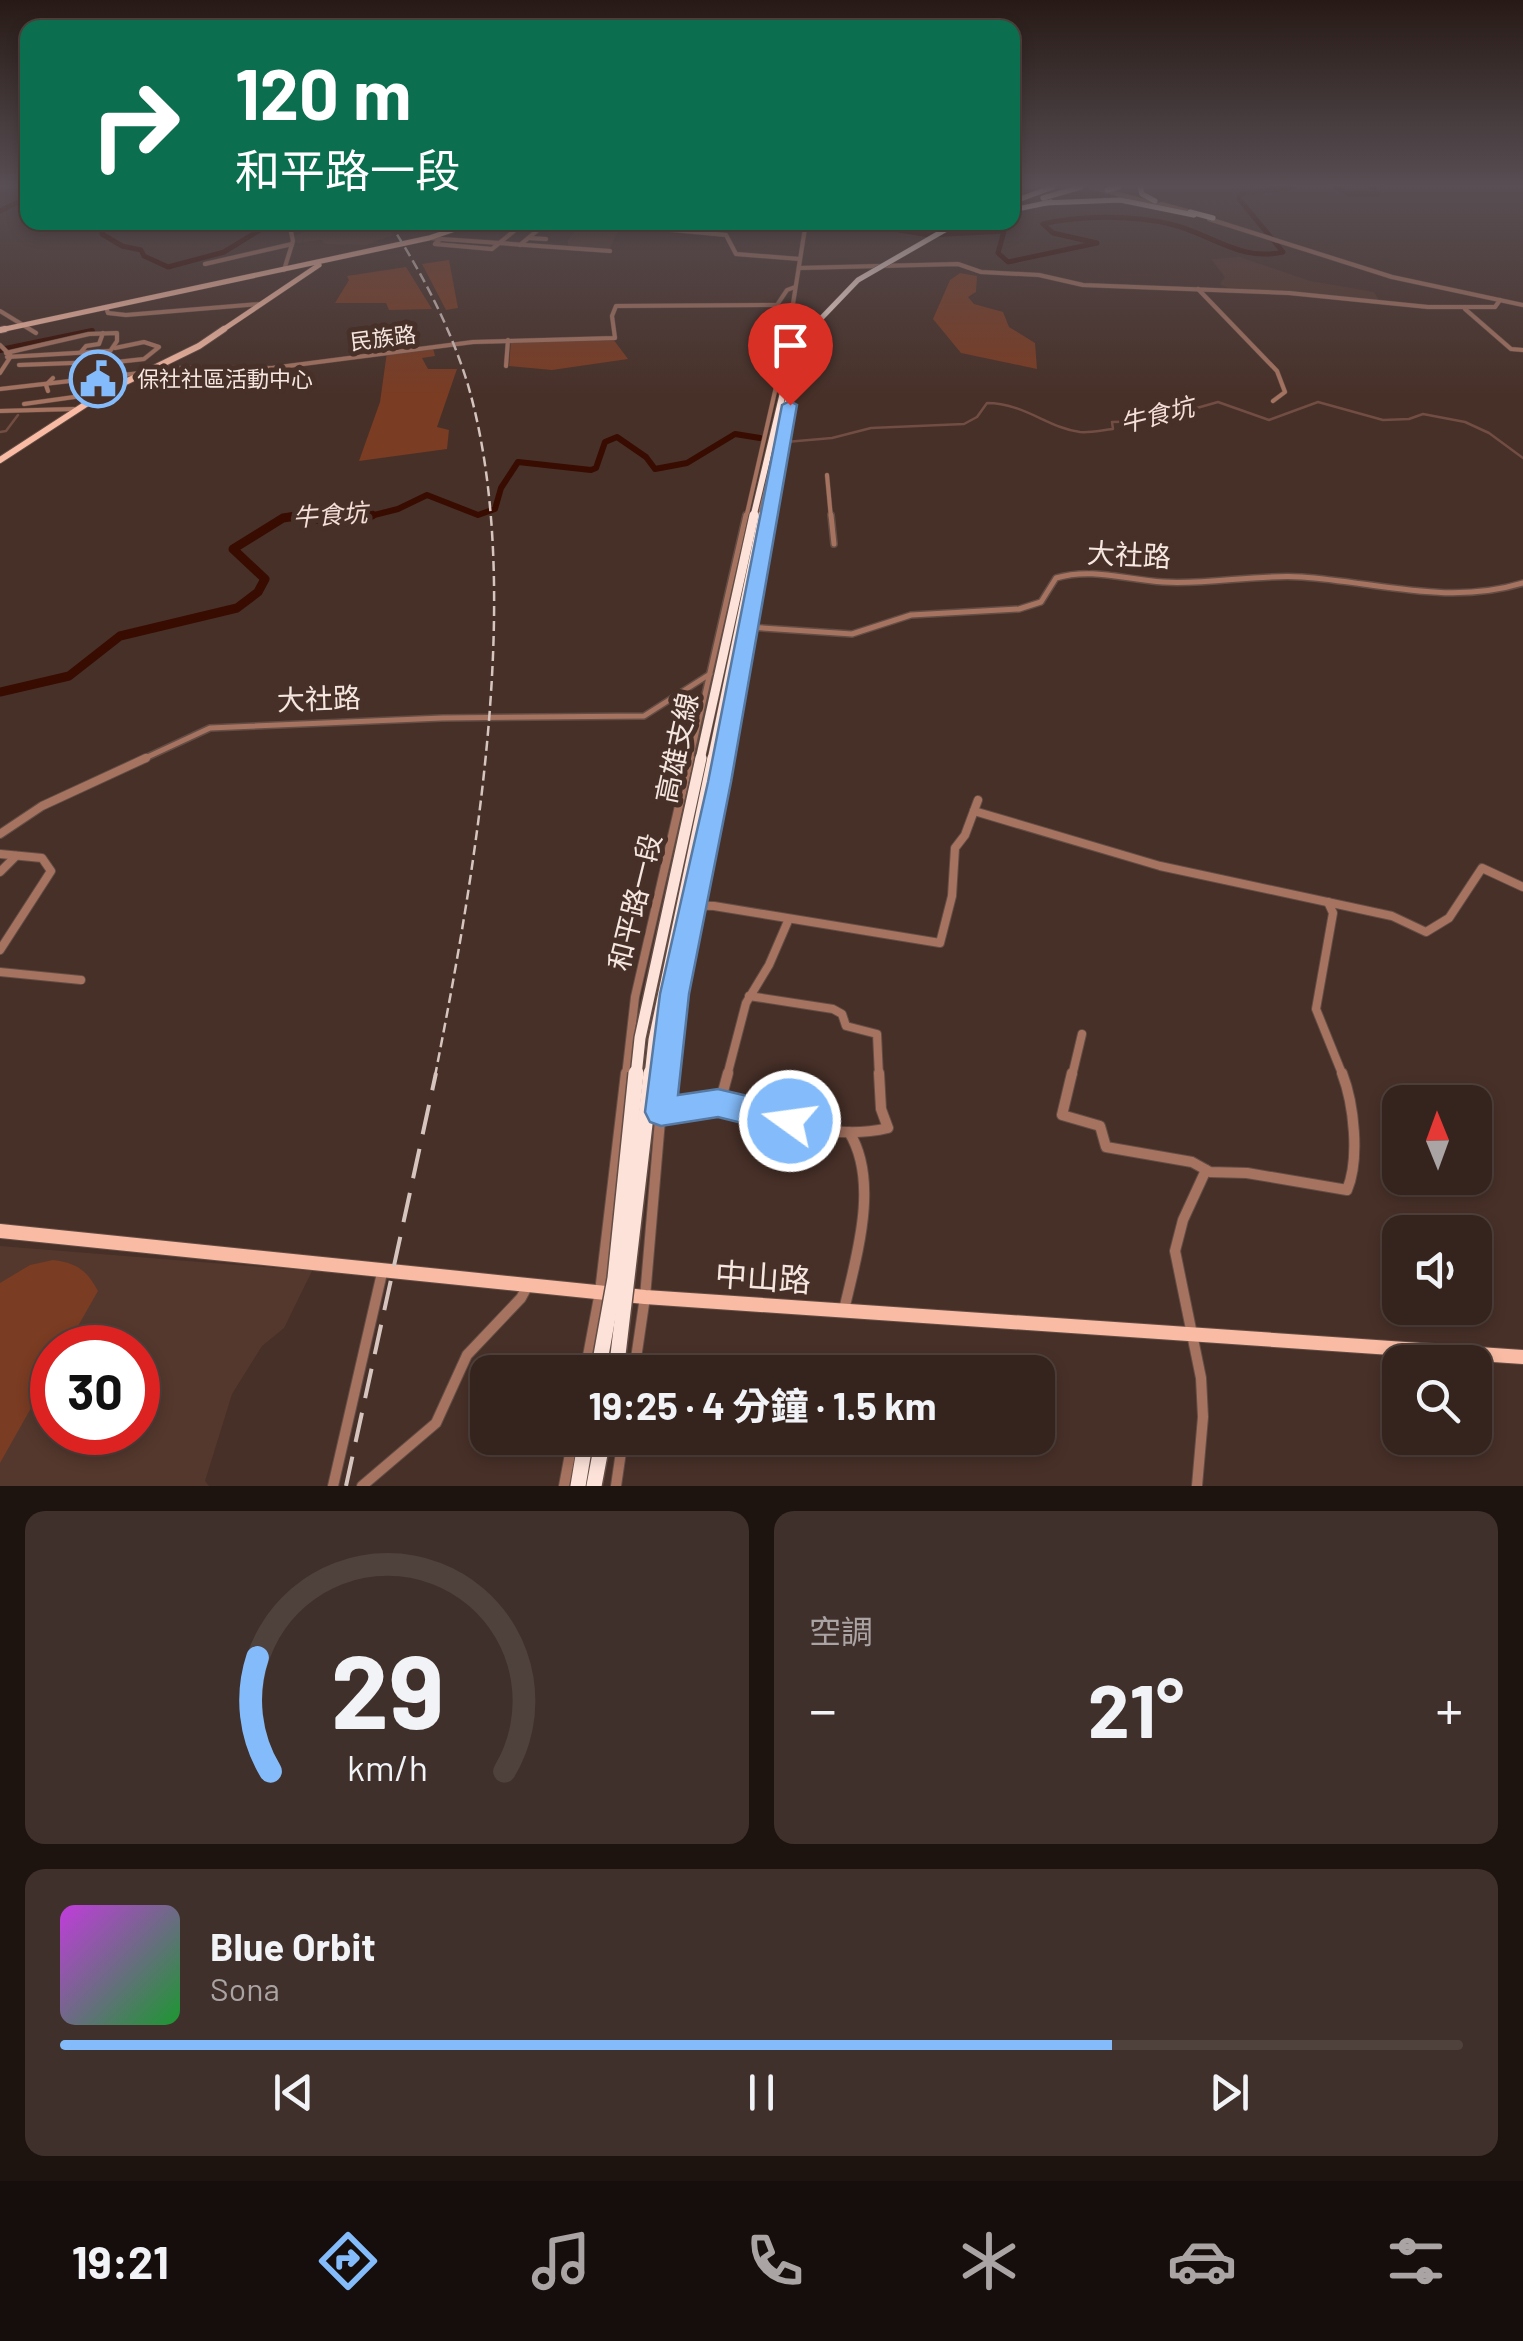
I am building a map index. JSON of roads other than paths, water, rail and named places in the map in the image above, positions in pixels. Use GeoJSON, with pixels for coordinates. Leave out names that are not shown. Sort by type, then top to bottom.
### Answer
{"type":"FeatureCollection","features":[{"type":"Feature","properties":{"kind":"highway","name":"高雄支線"},"geometry":{"type":"LineString","coordinates":[[601,1355],[615,1278],[640,1038],[700,778],[774,422],[792,362],[814,322],[842,293],[893,256]]}},
{"type":"Feature","properties":{"kind":"highway","name":"高雄支線"},"geometry":{"type":"LineString","coordinates":[[618,1355],[654,1040],[786,407],[815,332],[839,302],[879,269],[902,256]]}},
{"type":"Feature","properties":{"kind":"highway"},"geometry":{"type":"LineString","coordinates":[[578,1486],[583,1455]]}},
{"type":"Feature","properties":{"kind":"highway"},"geometry":{"type":"LineString","coordinates":[[594,1486],[600,1455]]}},
{"type":"Feature","properties":{"kind":"main road"},"geometry":{"type":"LineString","coordinates":[[0,329],[342,256]]}},
{"type":"Feature","properties":{"kind":"main road"},"geometry":{"type":"LineString","coordinates":[[0,460],[72,410],[192,350],[324,260]]}},
{"type":"Feature","properties":{"kind":"main road"},"geometry":{"type":"LineString","coordinates":[[24,324],[283,269]]}},
{"type":"Feature","properties":{"kind":"main road","name":"中山路"},"geometry":{"type":"LineString","coordinates":[[0,1231],[645,1297],[1523,1357]]}},
{"type":"Feature","properties":{"kind":"street"},"geometry":{"type":"LineString","coordinates":[[205,264],[237,256]]}},
{"type":"Feature","properties":{"kind":"street"},"geometry":{"type":"LineString","coordinates":[[283,269],[287,256]]}},
{"type":"Feature","properties":{"kind":"street"},"geometry":{"type":"LineString","coordinates":[[766,256],[800,259]]}},
{"type":"Feature","properties":{"kind":"street"},"geometry":{"type":"LineString","coordinates":[[1332,256],[1392,277],[1523,305]]}},
{"type":"Feature","properties":{"kind":"street","name":"和平路一段"},"geometry":{"type":"LineString","coordinates":[[588,1355],[600,1292],[635,997],[784,352],[800,259]]}},
{"type":"Feature","properties":{"kind":"street"},"geometry":{"type":"LineString","coordinates":[[798,268],[958,264],[981,272],[1039,275],[1084,285],[1462,307],[1495,306],[1500,301]]}},
{"type":"Feature","properties":{"kind":"street","name":"民族路"},"geometry":{"type":"LineString","coordinates":[[154,368],[272,368],[384,351],[508,340],[616,338],[612,316],[616,306],[768,306],[777,304],[794,287]]}},
{"type":"Feature","properties":{"kind":"street"},"geometry":{"type":"LineString","coordinates":[[1198,290],[1277,371],[1285,392],[1274,401]]}},
{"type":"Feature","properties":{"kind":"street"},"geometry":{"type":"LineString","coordinates":[[106,307],[108,313],[126,315],[260,304]]}},
{"type":"Feature","properties":{"kind":"street"},"geometry":{"type":"LineString","coordinates":[[1462,307],[1511,349],[1523,350]]}},
{"type":"Feature","properties":{"kind":"street"},"geometry":{"type":"LineString","coordinates":[[0,311],[36,333]]}},
{"type":"Feature","properties":{"kind":"street"},"geometry":{"type":"LineString","coordinates":[[80,352],[86,346],[99,344],[104,332]]}},
{"type":"Feature","properties":{"kind":"street"},"geometry":{"type":"LineString","coordinates":[[6,352],[104,332],[120,334],[92,378]]}},
{"type":"Feature","properties":{"kind":"street"},"geometry":{"type":"LineString","coordinates":[[506,366],[508,340]]}},
{"type":"Feature","properties":{"kind":"street"},"geometry":{"type":"LineString","coordinates":[[6,352],[111,350],[144,342],[159,347],[144,359],[19,365]]}},
{"type":"Feature","properties":{"kind":"street"},"geometry":{"type":"LineString","coordinates":[[0,370],[6,352]]}},
{"type":"Feature","properties":{"kind":"street","name":"和平路一段"},"geometry":{"type":"LineString","coordinates":[[760,562],[758,520],[782,405],[784,352]]}},
{"type":"Feature","properties":{"kind":"street"},"geometry":{"type":"LineString","coordinates":[[65,383],[78,364]]}},
{"type":"Feature","properties":{"kind":"street","name":"和平路一段"},"geometry":{"type":"LineString","coordinates":[[636,1355],[668,1030],[790,406],[784,369]]}},
{"type":"Feature","properties":{"kind":"street"},"geometry":{"type":"LineString","coordinates":[[0,389],[47,388],[92,378],[140,374]]}},
{"type":"Feature","properties":{"kind":"street"},"geometry":{"type":"LineString","coordinates":[[47,388],[53,378]]}},
{"type":"Feature","properties":{"kind":"street"},"geometry":{"type":"LineString","coordinates":[[19,412],[36,386]]}},
{"type":"Feature","properties":{"kind":"street"},"geometry":{"type":"LineString","coordinates":[[24,404],[103,393]]}},
{"type":"Feature","properties":{"kind":"street"},"geometry":{"type":"LineString","coordinates":[[0,412],[72,410]]}},
{"type":"Feature","properties":{"kind":"street"},"geometry":{"type":"LineString","coordinates":[[827,475],[834,544]]}},
{"type":"Feature","properties":{"kind":"street","name":"大社路"},"geometry":{"type":"LineString","coordinates":[[748,628],[852,634],[911,616],[1019,610],[1041,602],[1056,578],[1074,574],[1168,582],[1300,577],[1475,594],[1501,592],[1523,583]]}},
{"type":"Feature","properties":{"kind":"street","name":"大社路"},"geometry":{"type":"LineString","coordinates":[[0,834],[42,806],[210,728],[403,719],[644,716],[712,672]]}},
{"type":"Feature","properties":{"kind":"street"},"geometry":{"type":"LineString","coordinates":[[658,904],[694,905],[940,943],[954,883],[955,848],[965,835],[978,800]]}},
{"type":"Feature","properties":{"kind":"street"},"geometry":{"type":"LineString","coordinates":[[974,811],[1160,866],[1400,918],[1426,932],[1449,918],[1482,868],[1523,887]]}},
{"type":"Feature","properties":{"kind":"street"},"geometry":{"type":"LineString","coordinates":[[0,854],[42,858],[52,871],[0,950]]}},
{"type":"Feature","properties":{"kind":"street"},"geometry":{"type":"LineString","coordinates":[[0,872],[16,855]]}},
{"type":"Feature","properties":{"kind":"street"},"geometry":{"type":"LineString","coordinates":[[1082,1034],[1064,1118],[1100,1126],[1104,1144],[1110,1149],[1192,1162],[1206,1170],[1247,1173],[1342,1191],[1351,1187],[1348,1085],[1316,1008],[1332,913],[1328,902]]}},
{"type":"Feature","properties":{"kind":"street"},"geometry":{"type":"LineString","coordinates":[[718,1103],[749,996],[769,965],[788,921]]}},
{"type":"Feature","properties":{"kind":"street"},"geometry":{"type":"LineString","coordinates":[[0,972],[81,980]]}},
{"type":"Feature","properties":{"kind":"street"},"geometry":{"type":"LineString","coordinates":[[620,1114],[718,1103],[849,1132],[888,1128],[881,1109],[878,1036],[846,1026],[842,1014],[833,1009],[749,996]]}},
{"type":"Feature","properties":{"kind":"street"},"geometry":{"type":"LineString","coordinates":[[844,1312],[862,1228],[862,1179],[849,1132]]}},
{"type":"Feature","properties":{"kind":"street"},"geometry":{"type":"LineString","coordinates":[[1197,1486],[1203,1417],[1175,1242],[1206,1170]]}},
{"type":"Feature","properties":{"kind":"street"},"geometry":{"type":"LineString","coordinates":[[612,1176],[630,1203],[616,1355]]}},
{"type":"Feature","properties":{"kind":"street"},"geometry":{"type":"LineString","coordinates":[[333,1486],[384,1269]]}},
{"type":"Feature","properties":{"kind":"street"},"geometry":{"type":"LineString","coordinates":[[362,1486],[436,1423],[466,1355],[521,1298],[528,1284]]}},
{"type":"Feature","properties":{"kind":"street"},"geometry":{"type":"LineString","coordinates":[[564,1486],[570,1455]]}},
{"type":"Feature","properties":{"kind":"street"},"geometry":{"type":"LineString","coordinates":[[616,1486],[621,1455]]}},
{"type":"Feature","properties":{"kind":"waterway"},"geometry":{"type":"LineString","coordinates":[[145,256],[168,267],[208,256]]}},
{"type":"Feature","properties":{"kind":"waterway"},"geometry":{"type":"LineString","coordinates":[[1002,256],[1008,262],[1034,256]]}},
{"type":"Feature","properties":{"kind":"waterway"},"geometry":{"type":"LineString","coordinates":[[0,350],[92,331]]}},
{"type":"Feature","properties":{"kind":"waterway","name":"牛食坑"},"geometry":{"type":"LineString","coordinates":[[786,442],[832,438],[871,428],[964,424],[977,417],[987,403],[1013,407],[1068,430],[1084,432],[1113,429],[1112,422],[1151,421],[1218,402],[1269,420],[1318,402],[1383,420],[1423,414],[1465,422],[1489,433],[1523,458]]}},
{"type":"Feature","properties":{"kind":"waterway"},"geometry":{"type":"LineString","coordinates":[[0,432],[6,431],[18,415]]}},
{"type":"Feature","properties":{"kind":"waterway","name":"牛食坑"},"geometry":{"type":"LineString","coordinates":[[362,518],[398,509],[427,495],[478,515],[495,509],[501,488],[518,462],[591,470],[596,468],[605,442],[617,437],[646,457],[655,469],[687,463],[735,434],[760,438]]}},
{"type":"Feature","properties":{"kind":"waterway","name":"牛食坑"},"geometry":{"type":"LineString","coordinates":[[0,692],[69,676],[120,636],[237,608],[258,592],[265,579],[233,549],[283,518],[303,515]]}},
{"type":"Feature","properties":{"kind":"waterway","name":"牛食坑"},"geometry":{"type":"LineString","coordinates":[[304,515],[324,521],[372,515]]}},
{"type":"Feature","properties":{"kind":"waterway","name":"牛食坑"},"geometry":{"type":"LineString","coordinates":[[286,518],[313,518]]}},
{"type":"Feature","properties":{"kind":"railway"},"geometry":{"type":"LineString","coordinates":[[410,256],[453,342],[468,385],[485,464],[493,549],[494,638],[478,821],[435,1076]]}},
{"type":"Feature","properties":{"kind":"railway"},"geometry":{"type":"LineString","coordinates":[[346,1486],[436,1073]]}},
{"type":"Feature","properties":{"kind":"place","name":"保社社區活動中心"},"geometry":{"type":"Point","coordinates":[98,379]}}]}
